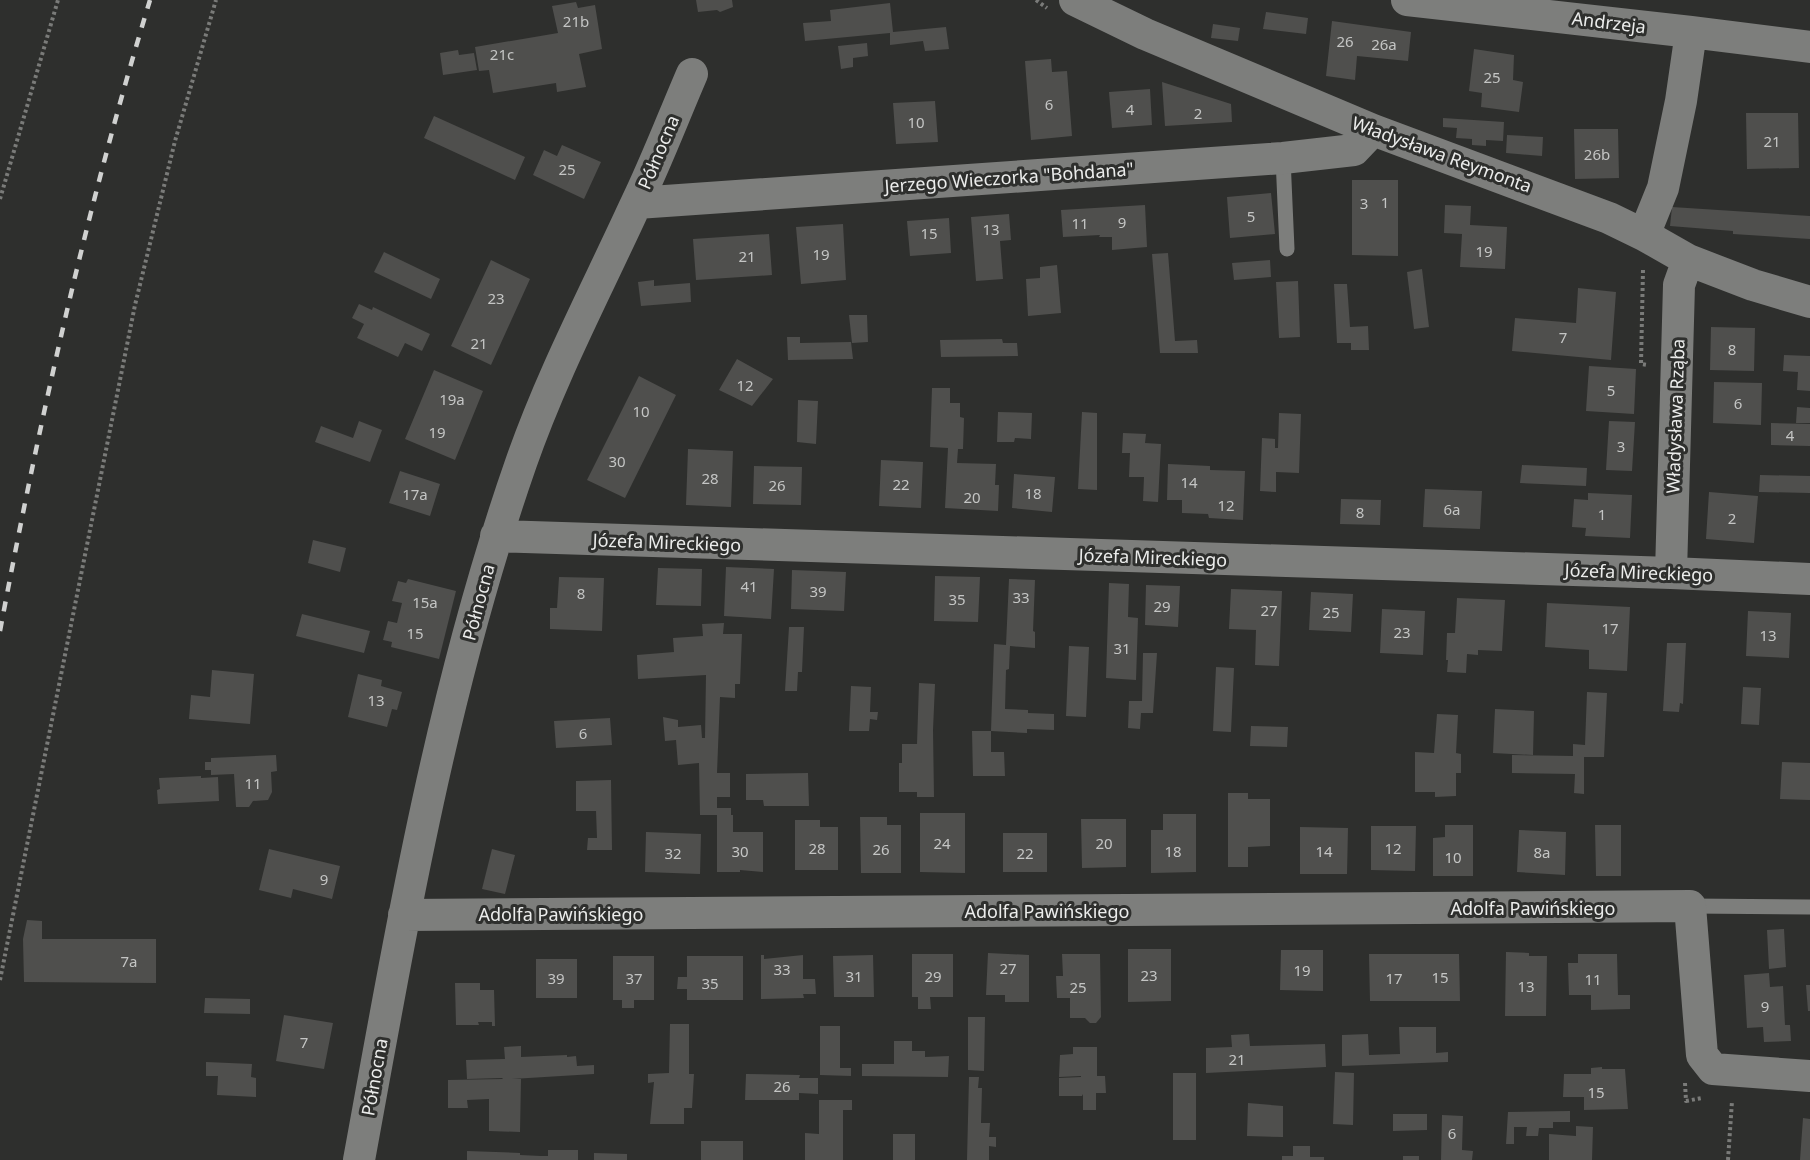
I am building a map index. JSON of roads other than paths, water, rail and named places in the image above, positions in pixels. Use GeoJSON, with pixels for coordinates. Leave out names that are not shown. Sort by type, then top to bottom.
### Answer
{"type":"FeatureCollection","features":[{"type":"Feature","properties":{"kind":"street","name":"Andrzeja"},"geometry":{"type":"LineString","coordinates":[[1407,0],[1810,47]]}},
{"type":"Feature","properties":{"kind":"street","name":"Władysława Reymonta"},"geometry":{"type":"LineString","coordinates":[[1082,6],[1373,130],[1609,218],[1688,260],[1753,285],[1810,302]]}},
{"type":"Feature","properties":{"kind":"street"},"geometry":{"type":"LineString","coordinates":[[1644,235],[1663,188],[1681,101],[1691,32]]}},
{"type":"Feature","properties":{"kind":"street","name":"Północna"},"geometry":{"type":"LineString","coordinates":[[359,1160],[404,915],[452,696],[496,536],[540,411],[637,203],[692,74]]}},
{"type":"Feature","properties":{"kind":"street","name":"Jerzego Wieczorka \"Bohdana\""},"geometry":{"type":"LineString","coordinates":[[637,203],[1283,158],[1354,150],[1373,130]]}},
{"type":"Feature","properties":{"kind":"street","name":"Władysława Rząba"},"geometry":{"type":"LineString","coordinates":[[1671,573],[1679,285],[1688,260]]}},
{"type":"Feature","properties":{"kind":"street","name":"Józefa Mireckiego"},"geometry":{"type":"LineString","coordinates":[[496,536],[1810,579]]}},
{"type":"Feature","properties":{"kind":"street"},"geometry":{"type":"LineString","coordinates":[[1690,906],[1702,1055],[1713,1069],[1810,1076]]}},
{"type":"Feature","properties":{"kind":"street","name":"Adolfa Pawińskiego"},"geometry":{"type":"LineString","coordinates":[[404,915],[1690,906]]}},
{"type":"Feature","properties":{"kind":"lane"},"geometry":{"type":"LineString","coordinates":[[1283,158],[1287,249]]}},
{"type":"Feature","properties":{"kind":"lane"},"geometry":{"type":"LineString","coordinates":[[1690,906],[1810,907]]}},
{"type":"Feature","properties":{"kind":"railway"},"geometry":{"type":"LineString","coordinates":[[0,631],[31,472],[66,313],[85,234],[150,0]]}}]}
